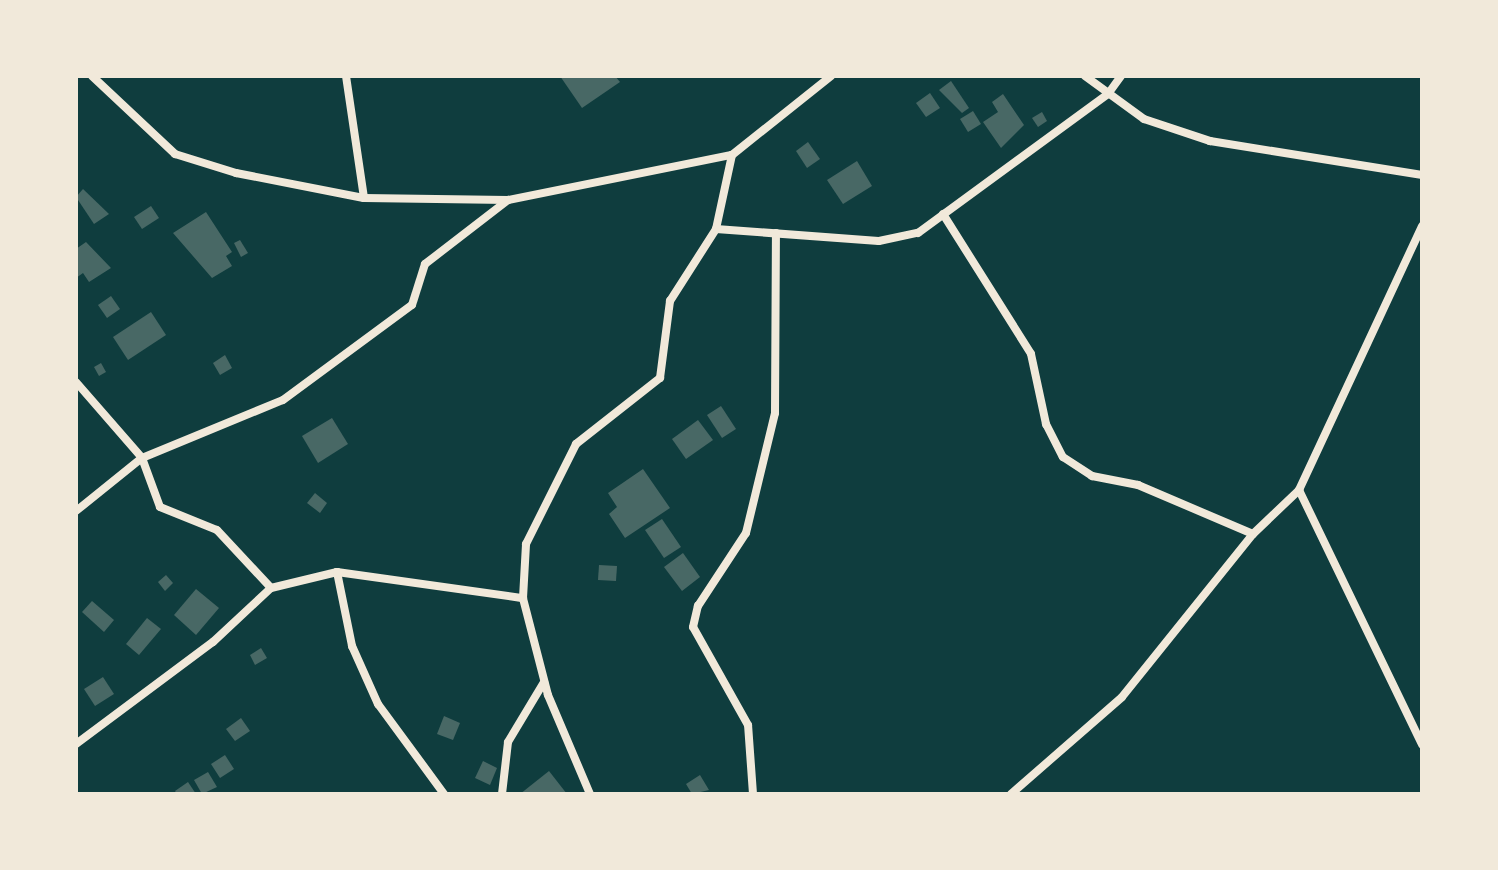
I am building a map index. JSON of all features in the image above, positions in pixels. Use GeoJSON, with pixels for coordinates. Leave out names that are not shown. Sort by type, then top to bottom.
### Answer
{"type":"FeatureCollection","features":[{"type":"Feature","properties":{"kind":"street"},"geometry":{"type":"LineString","coordinates":[[92,76],[175,154],[364,198],[508,200],[732,155],[820,89],[831,76]]}},
{"type":"Feature","properties":{"kind":"street"},"geometry":{"type":"LineString","coordinates":[[346,76],[364,198]]}},
{"type":"Feature","properties":{"kind":"street"},"geometry":{"type":"LineString","coordinates":[[817,76],[820,89]]}},
{"type":"Feature","properties":{"kind":"street"},"geometry":{"type":"LineString","coordinates":[[1085,76],[1144,119],[1210,141],[1422,175]]}},
{"type":"Feature","properties":{"kind":"street"},"geometry":{"type":"LineString","coordinates":[[716,229],[879,241],[918,233],[1108,94],[1121,76]]}},
{"type":"Feature","properties":{"kind":"street"},"geometry":{"type":"LineString","coordinates":[[590,794],[544,682],[523,598],[526,544],[576,444],[660,378],[670,301],[716,229],[732,155]]}},
{"type":"Feature","properties":{"kind":"street"},"geometry":{"type":"LineString","coordinates":[[76,511],[142,458],[283,400],[412,305],[425,264],[508,200]]}},
{"type":"Feature","properties":{"kind":"street"},"geometry":{"type":"LineString","coordinates":[[943,214],[1031,354],[1046,424],[1063,457],[1092,476],[1138,485],[1253,534]]}},
{"type":"Feature","properties":{"kind":"street"},"geometry":{"type":"LineString","coordinates":[[1011,794],[1122,697],[1253,534],[1299,490],[1422,226]]}},
{"type":"Feature","properties":{"kind":"street"},"geometry":{"type":"LineString","coordinates":[[753,794],[748,725],[693,627],[698,606],[746,533],[775,413],[776,233]]}},
{"type":"Feature","properties":{"kind":"street"},"geometry":{"type":"LineString","coordinates":[[76,382],[142,458],[160,507],[217,530],[271,588]]}},
{"type":"Feature","properties":{"kind":"street"},"geometry":{"type":"LineString","coordinates":[[1299,490],[1422,745]]}},
{"type":"Feature","properties":{"kind":"street"},"geometry":{"type":"LineString","coordinates":[[76,744],[213,642],[271,588],[337,572],[523,598]]}},
{"type":"Feature","properties":{"kind":"street"},"geometry":{"type":"LineString","coordinates":[[337,572],[352,646],[378,704],[444,794]]}},
{"type":"Feature","properties":{"kind":"street"},"geometry":{"type":"LineString","coordinates":[[502,794],[508,742],[544,682]]}},
{"type":"Feature","properties":{"kind":"building"},"geometry":{"type":"Polygon","coordinates":[[[560,76],[615,76],[620,82],[582,108],[560,76]]]}},
{"type":"Feature","properties":{"kind":"building"},"geometry":{"type":"Polygon","coordinates":[[[951,81],[969,108],[962,113],[939,90],[951,81]]]}},
{"type":"Feature","properties":{"kind":"building"},"geometry":{"type":"Polygon","coordinates":[[[930,93],[940,108],[926,117],[916,103],[930,93]]]}},
{"type":"Feature","properties":{"kind":"building"},"geometry":{"type":"Polygon","coordinates":[[[1003,94],[1024,125],[1001,148],[983,122],[998,112],[992,102],[1003,94]]]}},
{"type":"Feature","properties":{"kind":"building"},"geometry":{"type":"Polygon","coordinates":[[[973,111],[981,124],[968,132],[960,119],[973,111]]]}},
{"type":"Feature","properties":{"kind":"building"},"geometry":{"type":"Polygon","coordinates":[[[1042,112],[1047,121],[1038,127],[1032,118],[1042,112]]]}},
{"type":"Feature","properties":{"kind":"building"},"geometry":{"type":"Polygon","coordinates":[[[808,142],[820,159],[807,168],[796,151],[808,142]]]}},
{"type":"Feature","properties":{"kind":"building"},"geometry":{"type":"Polygon","coordinates":[[[857,161],[872,186],[843,204],[827,180],[857,161]]]}},
{"type":"Feature","properties":{"kind":"building"},"geometry":{"type":"Polygon","coordinates":[[[83,189],[109,214],[94,224],[76,197],[83,189]]]}},
{"type":"Feature","properties":{"kind":"building"},"geometry":{"type":"Polygon","coordinates":[[[151,206],[159,218],[142,229],[134,217],[151,206]]]}},
{"type":"Feature","properties":{"kind":"building"},"geometry":{"type":"Polygon","coordinates":[[[206,212],[232,252],[226,256],[232,266],[212,278],[173,233],[206,212]]]}},
{"type":"Feature","properties":{"kind":"building"},"geometry":{"type":"Polygon","coordinates":[[[240,240],[248,253],[241,257],[234,243],[240,240]]]}},
{"type":"Feature","properties":{"kind":"building"},"geometry":{"type":"Polygon","coordinates":[[[86,242],[111,268],[89,282],[83,273],[76,278],[76,249],[86,242]]]}},
{"type":"Feature","properties":{"kind":"building"},"geometry":{"type":"Polygon","coordinates":[[[111,296],[120,309],[107,318],[98,305],[111,296]]]}},
{"type":"Feature","properties":{"kind":"building"},"geometry":{"type":"Polygon","coordinates":[[[151,312],[166,335],[128,360],[113,337],[151,312]]]}},
{"type":"Feature","properties":{"kind":"building"},"geometry":{"type":"Polygon","coordinates":[[[225,355],[232,368],[220,375],[213,363],[225,355]]]}},
{"type":"Feature","properties":{"kind":"building"},"geometry":{"type":"Polygon","coordinates":[[[101,363],[106,372],[99,376],[94,367],[101,363]]]}},
{"type":"Feature","properties":{"kind":"building"},"geometry":{"type":"Polygon","coordinates":[[[721,406],[736,429],[722,438],[707,415],[721,406]]]}},
{"type":"Feature","properties":{"kind":"building"},"geometry":{"type":"Polygon","coordinates":[[[332,418],[348,444],[318,463],[302,436],[332,418]]]}},
{"type":"Feature","properties":{"kind":"building"},"geometry":{"type":"Polygon","coordinates":[[[698,420],[713,440],[686,459],[672,439],[698,420]]]}},
{"type":"Feature","properties":{"kind":"building"},"geometry":{"type":"Polygon","coordinates":[[[643,469],[670,508],[625,538],[609,514],[617,507],[608,493],[643,469]]]}},
{"type":"Feature","properties":{"kind":"building"},"geometry":{"type":"Polygon","coordinates":[[[315,493],[327,503],[320,513],[307,503],[315,493]]]}},
{"type":"Feature","properties":{"kind":"building"},"geometry":{"type":"Polygon","coordinates":[[[662,519],[681,547],[664,558],[645,530],[662,519]]]}},
{"type":"Feature","properties":{"kind":"building"},"geometry":{"type":"Polygon","coordinates":[[[683,553],[700,577],[682,591],[664,567],[683,553]]]}},
{"type":"Feature","properties":{"kind":"building"},"geometry":{"type":"Polygon","coordinates":[[[599,565],[617,566],[616,581],[598,580],[599,565]]]}},
{"type":"Feature","properties":{"kind":"building"},"geometry":{"type":"Polygon","coordinates":[[[166,575],[173,583],[165,591],[158,582],[166,575]]]}},
{"type":"Feature","properties":{"kind":"building"},"geometry":{"type":"Polygon","coordinates":[[[196,589],[219,608],[196,635],[174,615],[196,589]]]}},
{"type":"Feature","properties":{"kind":"building"},"geometry":{"type":"Polygon","coordinates":[[[92,601],[114,620],[104,632],[82,612],[92,601]]]}},
{"type":"Feature","properties":{"kind":"building"},"geometry":{"type":"Polygon","coordinates":[[[147,618],[161,629],[139,655],[126,644],[147,618]]]}},
{"type":"Feature","properties":{"kind":"building"},"geometry":{"type":"Polygon","coordinates":[[[261,648],[267,658],[255,665],[250,655],[261,648]]]}},
{"type":"Feature","properties":{"kind":"building"},"geometry":{"type":"Polygon","coordinates":[[[103,677],[114,694],[95,706],[84,689],[103,677]]]}},
{"type":"Feature","properties":{"kind":"building"},"geometry":{"type":"Polygon","coordinates":[[[444,716],[460,723],[453,740],[437,734],[444,716]]]}},
{"type":"Feature","properties":{"kind":"building"},"geometry":{"type":"Polygon","coordinates":[[[241,718],[250,731],[235,741],[226,729],[241,718]]]}},
{"type":"Feature","properties":{"kind":"building"},"geometry":{"type":"Polygon","coordinates":[[[225,755],[234,769],[220,778],[211,764],[225,755]]]}},
{"type":"Feature","properties":{"kind":"building"},"geometry":{"type":"Polygon","coordinates":[[[483,761],[497,768],[490,785],[475,778],[483,761]]]}},
{"type":"Feature","properties":{"kind":"building"},"geometry":{"type":"Polygon","coordinates":[[[549,771],[567,794],[520,794],[549,771]]]}},
{"type":"Feature","properties":{"kind":"building"},"geometry":{"type":"Polygon","coordinates":[[[208,772],[217,787],[202,794],[194,780],[208,772]]]}},
{"type":"Feature","properties":{"kind":"building"},"geometry":{"type":"Polygon","coordinates":[[[700,775],[709,790],[692,794],[686,784],[700,775]]]}},
{"type":"Feature","properties":{"kind":"building"},"geometry":{"type":"Polygon","coordinates":[[[188,782],[196,794],[177,794],[175,791],[188,782]]]}}]}
